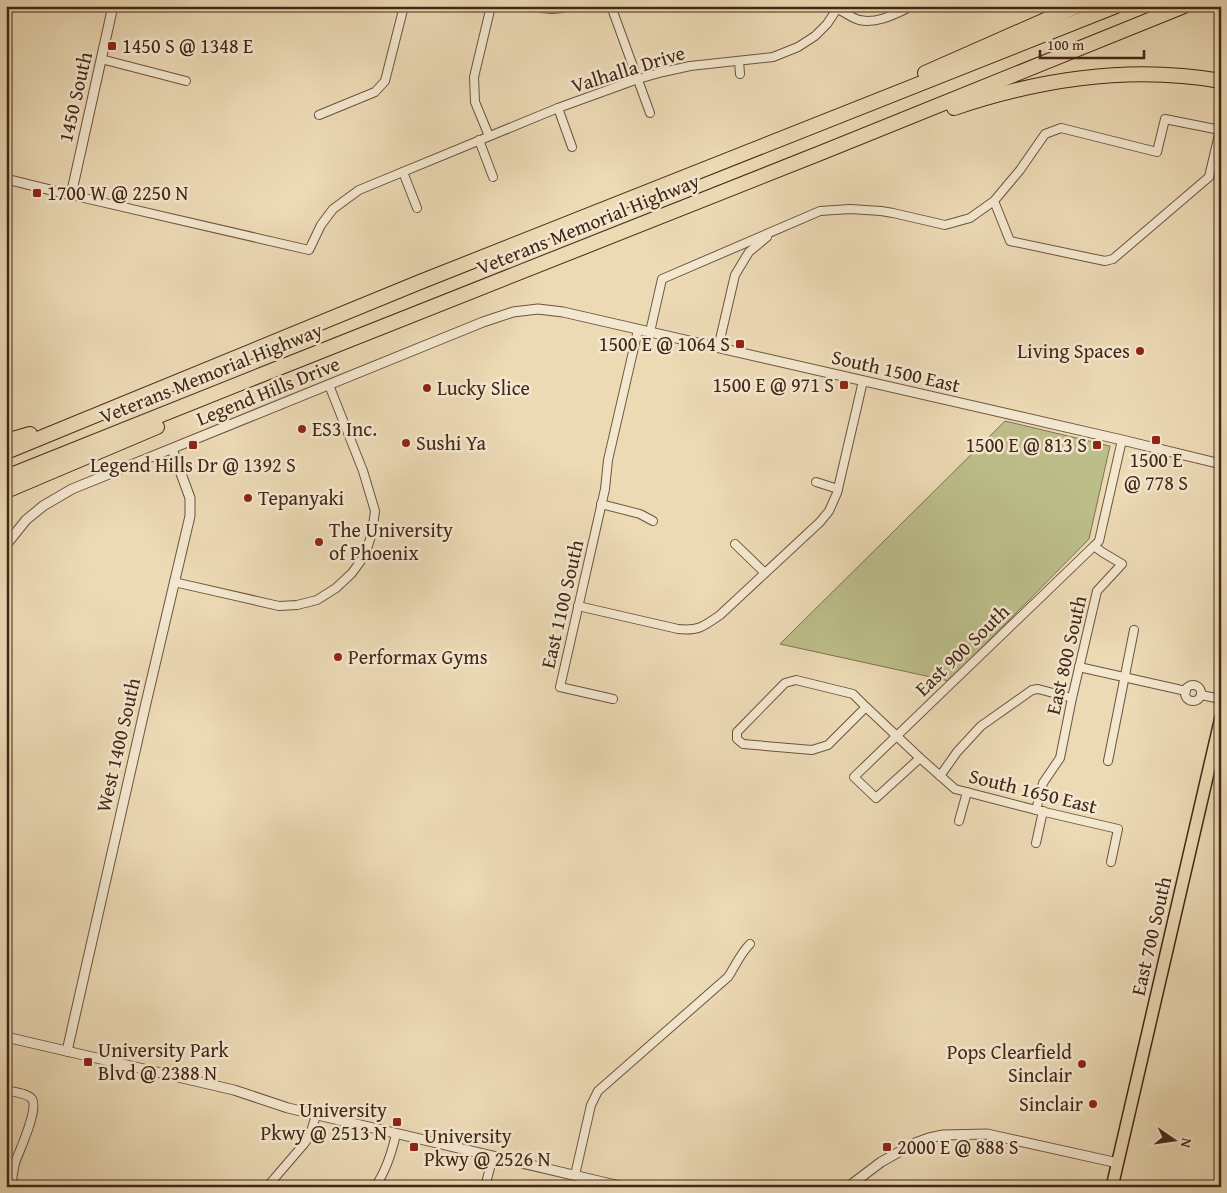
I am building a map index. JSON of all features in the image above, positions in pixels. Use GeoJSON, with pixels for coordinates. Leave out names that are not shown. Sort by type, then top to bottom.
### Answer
{"type":"FeatureCollection","features":[{"type":"Feature","properties":{"kind":"highway"},"geometry":{"type":"LineString","coordinates":[[850,112],[885,89],[1078,6]]}},
{"type":"Feature","properties":{"kind":"highway","name":"Veterans Memorial Highway"},"geometry":{"type":"LineString","coordinates":[[6,452],[420,282],[1116,6]]}},
{"type":"Feature","properties":{"kind":"highway","name":"Veterans Memorial Highway"},"geometry":{"type":"LineString","coordinates":[[6,477],[823,152],[1184,6]]}},
{"type":"Feature","properties":{"kind":"highway"},"geometry":{"type":"LineString","coordinates":[[823,152],[967,104],[1060,80],[1147,74],[1221,81]]}},
{"type":"Feature","properties":{"kind":"highway"},"geometry":{"type":"LineString","coordinates":[[6,491],[241,391],[262,375]]}},
{"type":"Feature","properties":{"kind":"highway"},"geometry":{"type":"LineString","coordinates":[[6,441],[56,425],[98,415]]}},
{"type":"Feature","properties":{"kind":"main road","name":"East 700 South"},"geometry":{"type":"LineString","coordinates":[[1112,1187],[1221,717]]}},
{"type":"Feature","properties":{"kind":"street","name":"1450 South"},"geometry":{"type":"LineString","coordinates":[[71,195],[113,6]]}},
{"type":"Feature","properties":{"kind":"street"},"geometry":{"type":"LineString","coordinates":[[320,114],[375,92],[385,81],[404,6]]}},
{"type":"Feature","properties":{"kind":"street"},"geometry":{"type":"LineString","coordinates":[[489,136],[475,102],[474,77],[491,6]]}},
{"type":"Feature","properties":{"kind":"street"},"geometry":{"type":"LineString","coordinates":[[533,6],[544,9],[562,9],[572,6]]}},
{"type":"Feature","properties":{"kind":"street"},"geometry":{"type":"LineString","coordinates":[[611,6],[650,114]]}},
{"type":"Feature","properties":{"kind":"street"},"geometry":{"type":"LineString","coordinates":[[838,8],[858,20],[874,21],[887,18],[912,6]]}},
{"type":"Feature","properties":{"kind":"street","name":"Valhalla Drive"},"geometry":{"type":"LineString","coordinates":[[71,195],[309,250],[321,225],[333,209],[359,190],[558,108],[638,79],[690,66],[773,57],[798,47],[815,36],[827,24],[838,8]]}},
{"type":"Feature","properties":{"kind":"street"},"geometry":{"type":"LineString","coordinates":[[101,59],[186,81]]}},
{"type":"Feature","properties":{"kind":"street"},"geometry":{"type":"LineString","coordinates":[[739,61],[740,74]]}},
{"type":"Feature","properties":{"kind":"street","name":"Valhalla Drive"},"geometry":{"type":"LineString","coordinates":[[558,108],[572,147]]}},
{"type":"Feature","properties":{"kind":"street"},"geometry":{"type":"LineString","coordinates":[[650,332],[662,279],[820,211],[850,209],[893,213],[945,225],[970,218],[994,201],[1020,170],[1045,134],[1061,128],[1157,152],[1165,119],[1220,130],[1209,178],[1113,259],[1105,261],[1010,241],[994,201]]}},
{"type":"Feature","properties":{"kind":"street"},"geometry":{"type":"LineString","coordinates":[[479,140],[494,178]]}},
{"type":"Feature","properties":{"kind":"street"},"geometry":{"type":"LineString","coordinates":[[402,172],[417,208]]}},
{"type":"Feature","properties":{"kind":"street"},"geometry":{"type":"LineString","coordinates":[[6,180],[71,195]]}},
{"type":"Feature","properties":{"kind":"street"},"geometry":{"type":"LineString","coordinates":[[718,348],[735,275],[749,252],[774,230]]}},
{"type":"Feature","properties":{"kind":"street","name":"Legend Hills Drive"},"geometry":{"type":"LineString","coordinates":[[6,545],[26,520],[43,506],[72,490],[483,322],[512,312],[538,310],[563,312]]}},
{"type":"Feature","properties":{"kind":"street","name":"South 1500 East"},"geometry":{"type":"LineString","coordinates":[[563,312],[1221,464]]}},
{"type":"Feature","properties":{"kind":"street","name":"East 1100 South"},"geometry":{"type":"LineString","coordinates":[[612,699],[560,687],[605,490],[608,460],[638,330]]}},
{"type":"Feature","properties":{"kind":"street"},"geometry":{"type":"LineString","coordinates":[[578,606],[678,629],[691,630],[706,625],[720,615],[820,522],[829,511],[838,488],[863,381]]}},
{"type":"Feature","properties":{"kind":"street"},"geometry":{"type":"LineString","coordinates":[[174,582],[279,606],[297,605],[317,600],[336,588],[352,573],[364,555],[372,533],[375,511],[363,471],[329,385]]}},
{"type":"Feature","properties":{"kind":"street"},"geometry":{"type":"LineString","coordinates":[[1094,546],[1099,541],[1122,440]]}},
{"type":"Feature","properties":{"kind":"street","name":"West 1400 South"},"geometry":{"type":"LineString","coordinates":[[68,1051],[190,516],[190,498],[172,449]]}},
{"type":"Feature","properties":{"kind":"street"},"geometry":{"type":"LineString","coordinates":[[816,482],[838,488]]}},
{"type":"Feature","properties":{"kind":"street"},"geometry":{"type":"LineString","coordinates":[[601,504],[640,514],[653,521]]}},
{"type":"Feature","properties":{"kind":"street"},"geometry":{"type":"LineString","coordinates":[[735,544],[765,574]]}},
{"type":"Feature","properties":{"kind":"street","name":"East 800 South"},"geometry":{"type":"LineString","coordinates":[[1036,844],[1043,783],[1060,758],[1097,591],[1122,564],[1094,546]]}},
{"type":"Feature","properties":{"kind":"street","name":"East 900 South"},"geometry":{"type":"LineString","coordinates":[[920,758],[876,798],[854,777],[1094,546]]}},
{"type":"Feature","properties":{"kind":"street"},"geometry":{"type":"LineString","coordinates":[[1108,761],[1134,630]]}},
{"type":"Feature","properties":{"kind":"street"},"geometry":{"type":"LineString","coordinates":[[1079,667],[1186,691],[1189,687],[1195,686],[1200,689],[1201,695],[1221,699]]}},
{"type":"Feature","properties":{"kind":"street","name":"South 1650 East"},"geometry":{"type":"LineString","coordinates":[[866,707],[828,745],[812,750],[743,744],[737,739],[737,732],[785,683],[796,680],[853,694],[955,789],[1118,829],[1111,862]]}},
{"type":"Feature","properties":{"kind":"street"},"geometry":{"type":"LineString","coordinates":[[940,776],[957,752],[981,726],[1032,690],[1038,689],[1072,698]]}},
{"type":"Feature","properties":{"kind":"street"},"geometry":{"type":"LineString","coordinates":[[959,821],[967,792]]}},
{"type":"Feature","properties":{"kind":"street"},"geometry":{"type":"LineString","coordinates":[[575,1175],[592,1105],[598,1091],[728,977],[737,964],[741,952],[750,944]]}},
{"type":"Feature","properties":{"kind":"street"},"geometry":{"type":"LineString","coordinates":[[6,1037],[234,1090],[316,1115],[624,1187]]}},
{"type":"Feature","properties":{"kind":"street"},"geometry":{"type":"LineString","coordinates":[[6,1090],[23,1094],[32,1099],[34,1105],[27,1133],[12,1176],[12,1187]]}},
{"type":"Feature","properties":{"kind":"street"},"geometry":{"type":"LineString","coordinates":[[267,1187],[304,1144],[310,1135],[316,1115]]}},
{"type":"Feature","properties":{"kind":"street"},"geometry":{"type":"LineString","coordinates":[[375,1187],[384,1172],[396,1134]]}},
{"type":"Feature","properties":{"kind":"street"},"geometry":{"type":"LineString","coordinates":[[848,1187],[881,1162],[916,1143],[943,1135],[987,1134],[1118,1163]]}},
{"type":"Feature","properties":{"kind":"street"},"geometry":{"type":"LineString","coordinates":[[486,1187],[493,1156]]}},
{"type":"Feature","properties":{"kind":"green space"},"geometry":{"type":"Polygon","coordinates":[[[1005,421],[1110,446],[1089,539],[949,681],[780,644],[1005,421]]]}},
{"type":"Feature","properties":{"kind":"place","name":"1450 S @ 1348 E"},"geometry":{"type":"Point","coordinates":[112,46]}},
{"type":"Feature","properties":{"kind":"place","name":"1700 W @ 2250 N"},"geometry":{"type":"Point","coordinates":[37,193]}},
{"type":"Feature","properties":{"kind":"place","name":"1500 E @ 1064 S"},"geometry":{"type":"Point","coordinates":[740,344]}},
{"type":"Feature","properties":{"kind":"place","name":"Living Spaces"},"geometry":{"type":"Point","coordinates":[1140,351]}},
{"type":"Feature","properties":{"kind":"place","name":"1500 E @ 971 S"},"geometry":{"type":"Point","coordinates":[844,385]}},
{"type":"Feature","properties":{"kind":"place","name":"Lucky Slice"},"geometry":{"type":"Point","coordinates":[427,388]}},
{"type":"Feature","properties":{"kind":"place","name":"ES3 Inc."},"geometry":{"type":"Point","coordinates":[302,429]}},
{"type":"Feature","properties":{"kind":"place","name":"1500 E @ 778 S"},"geometry":{"type":"Point","coordinates":[1156,440]}},
{"type":"Feature","properties":{"kind":"place","name":"Sushi Ya"},"geometry":{"type":"Point","coordinates":[406,443]}},
{"type":"Feature","properties":{"kind":"place","name":"Legend Hills Dr @ 1392 S"},"geometry":{"type":"Point","coordinates":[193,445]}},
{"type":"Feature","properties":{"kind":"place","name":"1500 E @ 813 S"},"geometry":{"type":"Point","coordinates":[1097,445]}},
{"type":"Feature","properties":{"kind":"place","name":"Tepanyaki"},"geometry":{"type":"Point","coordinates":[248,498]}},
{"type":"Feature","properties":{"kind":"place","name":"The University of Phoenix"},"geometry":{"type":"Point","coordinates":[319,542]}},
{"type":"Feature","properties":{"kind":"place","name":"Performax Gyms"},"geometry":{"type":"Point","coordinates":[338,657]}},
{"type":"Feature","properties":{"kind":"place","name":"University Park Blvd @ 2388 N"},"geometry":{"type":"Point","coordinates":[88,1062]}},
{"type":"Feature","properties":{"kind":"place","name":"Pops Clearfield Sinclair"},"geometry":{"type":"Point","coordinates":[1082,1064]}},
{"type":"Feature","properties":{"kind":"place","name":"Sinclair"},"geometry":{"type":"Point","coordinates":[1093,1104]}},
{"type":"Feature","properties":{"kind":"place","name":"University Pkwy @ 2513 N"},"geometry":{"type":"Point","coordinates":[397,1122]}},
{"type":"Feature","properties":{"kind":"place","name":"University Pkwy @ 2526 N"},"geometry":{"type":"Point","coordinates":[414,1147]}},
{"type":"Feature","properties":{"kind":"place","name":"2000 E @ 888 S"},"geometry":{"type":"Point","coordinates":[887,1147]}}]}
